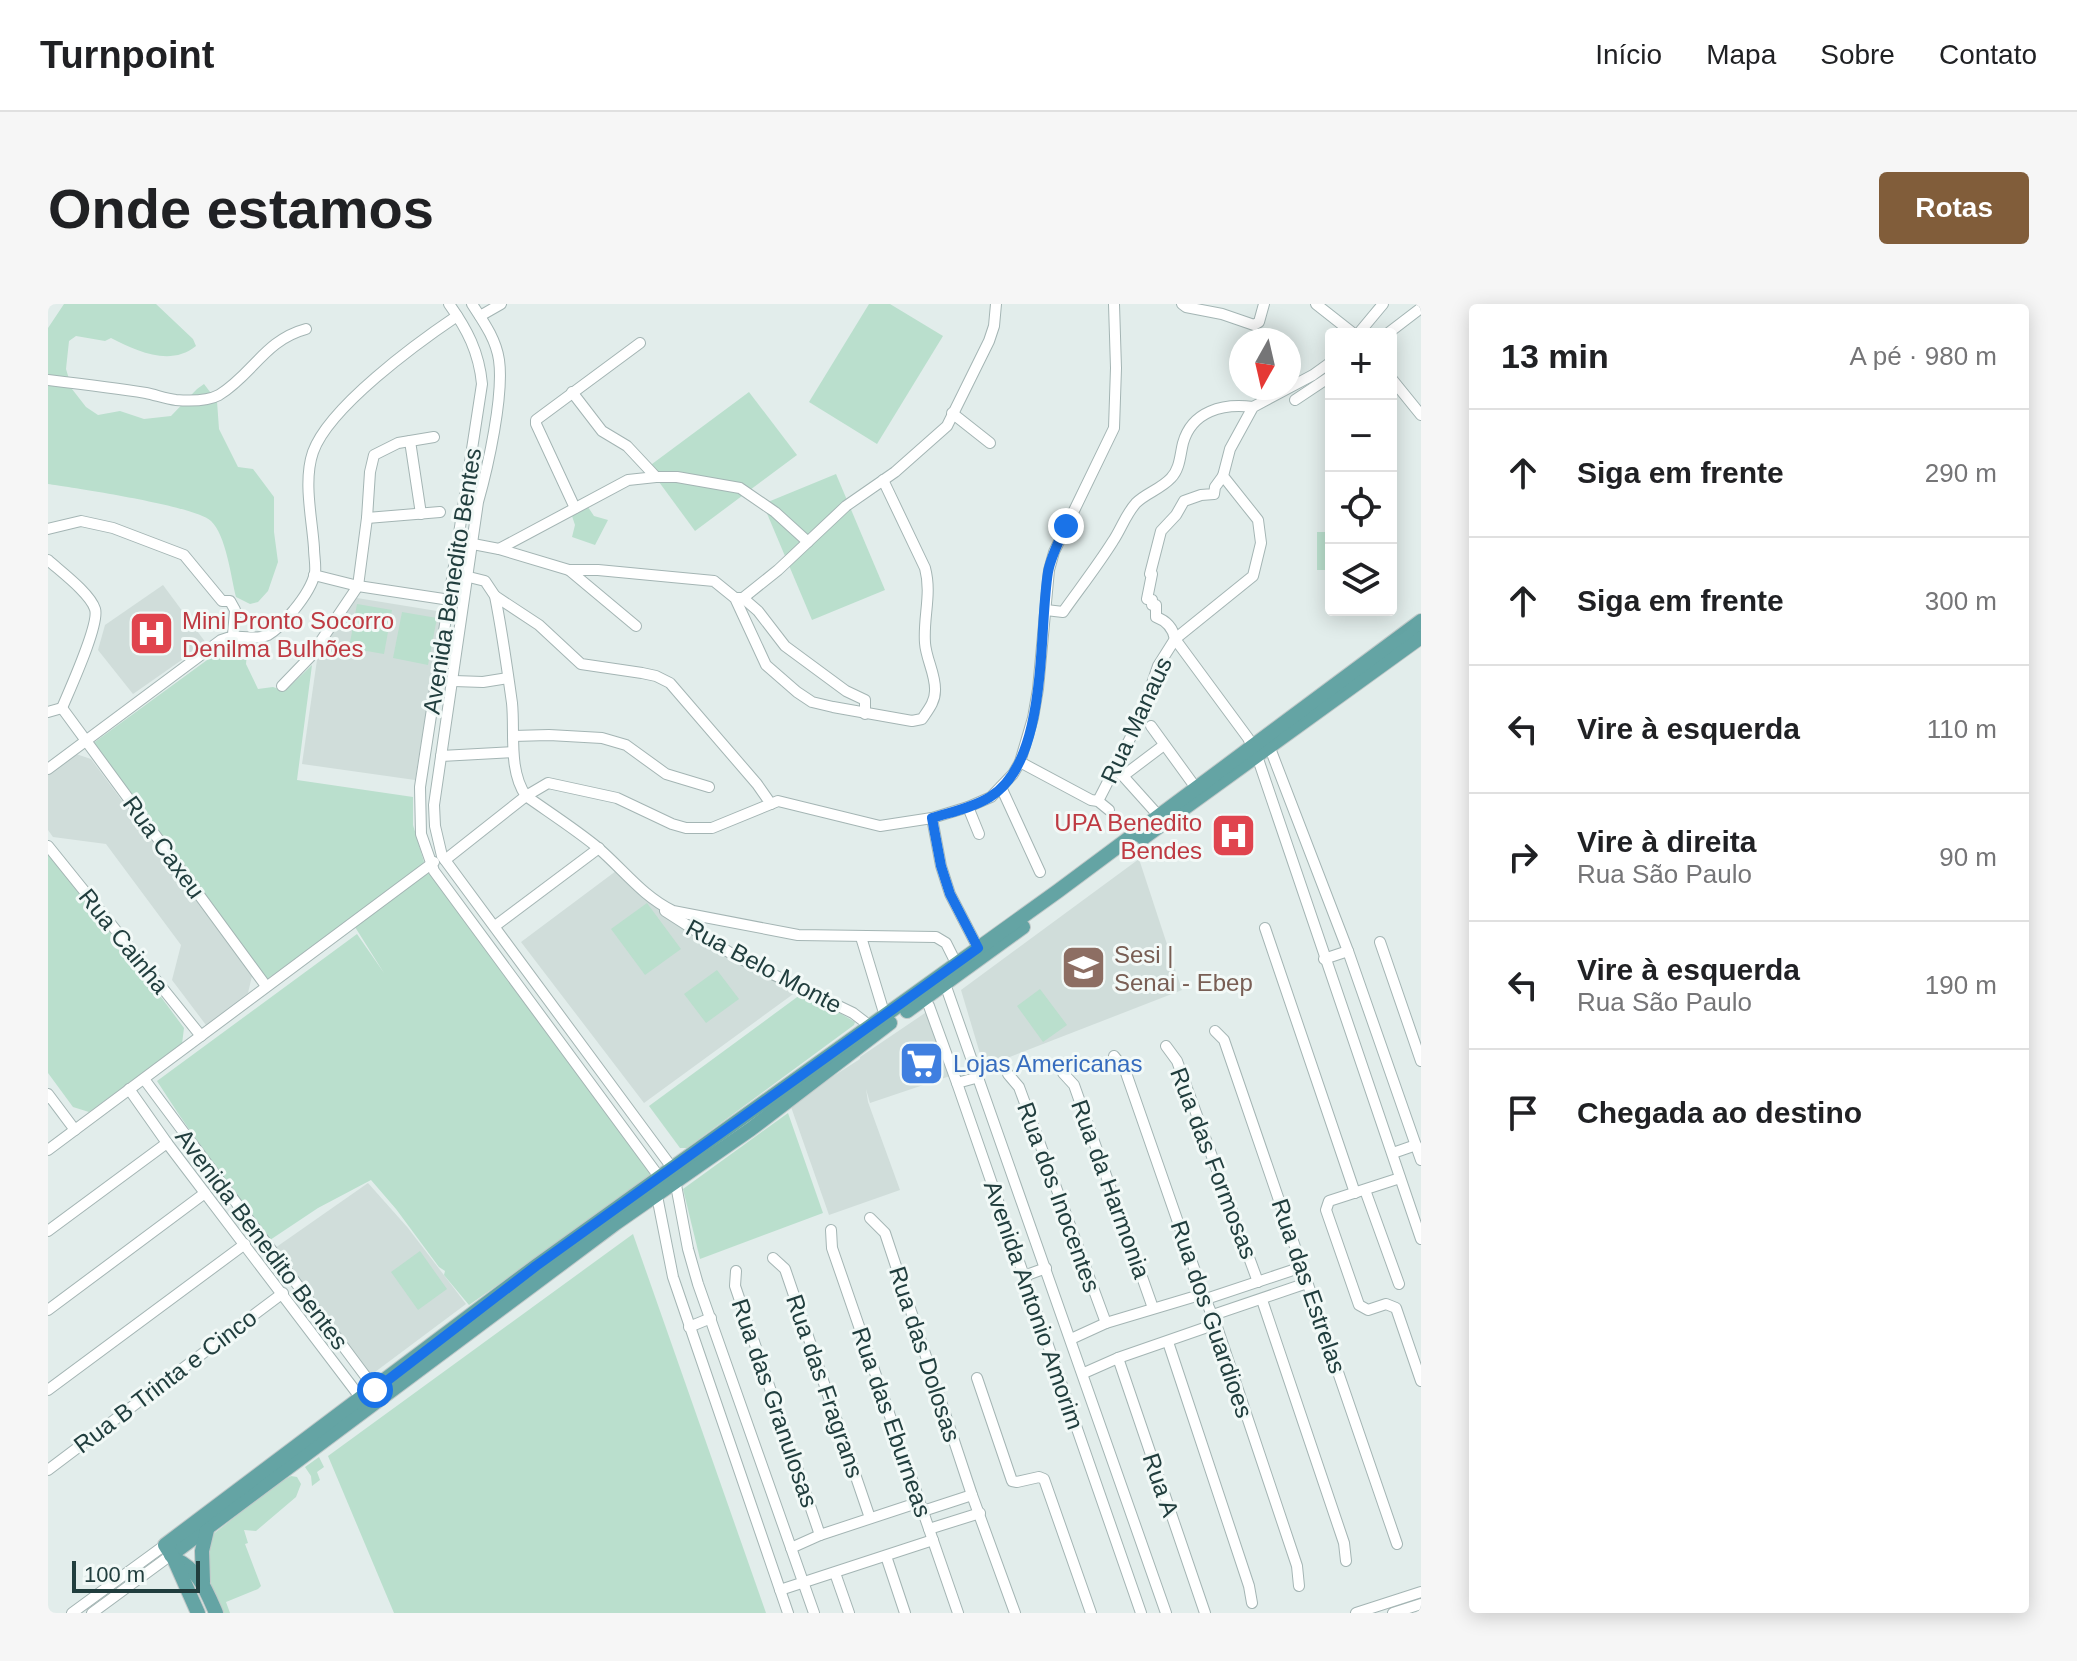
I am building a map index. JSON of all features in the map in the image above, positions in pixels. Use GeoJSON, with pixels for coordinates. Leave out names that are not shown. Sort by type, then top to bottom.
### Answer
{"type":"FeatureCollection","features":[{"type":"Feature","properties":{"kind":"main road"},"geometry":{"type":"LineString","coordinates":[[943,979],[956,963],[1196,788],[1261,747],[1421,621]]}},
{"type":"Feature","properties":{"kind":"main road"},"geometry":{"type":"LineString","coordinates":[[378,1394],[536,1266],[660,1178],[674,1176],[751,1129],[922,994],[1261,747],[1421,637]]}},
{"type":"Feature","properties":{"kind":"main road"},"geometry":{"type":"LineString","coordinates":[[170,1553],[365,1403],[657,1196],[674,1176],[870,1026],[922,994]]}},
{"type":"Feature","properties":{"kind":"main road"},"geometry":{"type":"LineString","coordinates":[[170,1553],[207,1530],[365,1403]]}},
{"type":"Feature","properties":{"kind":"main road"},"geometry":{"type":"LineString","coordinates":[[202,1581],[202,1551],[207,1530]]}},
{"type":"Feature","properties":{"kind":"main road"},"geometry":{"type":"LineString","coordinates":[[170,1553],[202,1581],[216,1613]]}},
{"type":"Feature","properties":{"kind":"main road"},"geometry":{"type":"LineString","coordinates":[[170,1553],[198,1613]]}},
{"type":"Feature","properties":{"kind":"main road"},"geometry":{"type":"LineString","coordinates":[[185,1584],[190,1577],[202,1581]]}},
{"type":"Feature","properties":{"kind":"street","name":"Avenida Benedito Bentes"},"geometry":{"type":"LineString","coordinates":[[449,304],[477,353],[482,384],[419,800],[421,834],[431,864],[660,1178]]}},
{"type":"Feature","properties":{"kind":"street","name":"Avenida Benedito Bentes"},"geometry":{"type":"LineString","coordinates":[[472,304],[492,335],[499,359],[499,383],[487,472],[478,502],[441,756],[434,805],[435,826],[443,858],[674,1176]]}},
{"type":"Feature","properties":{"kind":"street"},"geometry":{"type":"LineString","coordinates":[[480,316],[501,304]]}},
{"type":"Feature","properties":{"kind":"street"},"geometry":{"type":"LineString","coordinates":[[739,598],[808,542],[846,506],[883,480],[947,426],[989,341],[996,304]]}},
{"type":"Feature","properties":{"kind":"street"},"geometry":{"type":"LineString","coordinates":[[48,1150],[431,864],[548,783],[617,798],[686,828],[712,828],[778,801],[880,826],[932,818],[991,797],[1020,762],[1036,703],[1049,570],[1054,552],[1114,428],[1114,304]]}},
{"type":"Feature","properties":{"kind":"street"},"geometry":{"type":"LineString","coordinates":[[1182,304],[1254,325],[1259,322],[1264,304]]}},
{"type":"Feature","properties":{"kind":"street"},"geometry":{"type":"LineString","coordinates":[[1316,304],[1348,328]]}},
{"type":"Feature","properties":{"kind":"street"},"geometry":{"type":"LineString","coordinates":[[1361,328],[1383,304]]}},
{"type":"Feature","properties":{"kind":"street"},"geometry":{"type":"LineString","coordinates":[[1395,328],[1421,308]]}},
{"type":"Feature","properties":{"kind":"street"},"geometry":{"type":"LineString","coordinates":[[48,769],[221,640],[233,635],[257,638],[267,635],[292,613],[314,575],[308,474],[313,452],[323,432],[338,411],[457,316]]}},
{"type":"Feature","properties":{"kind":"street"},"geometry":{"type":"LineString","coordinates":[[48,380],[175,400],[217,396],[240,378],[275,342],[306,329]]}},
{"type":"Feature","properties":{"kind":"street"},"geometry":{"type":"LineString","coordinates":[[575,508],[535,422],[640,343]]}},
{"type":"Feature","properties":{"kind":"street"},"geometry":{"type":"LineString","coordinates":[[1325,366],[1253,407],[1230,449],[1223,476],[1214,494],[1184,501],[1161,531],[1147,599],[1156,605],[1156,617],[1174,631],[1175,639],[1261,747],[1348,951],[1421,1160]]}},
{"type":"Feature","properties":{"kind":"street"},"geometry":{"type":"LineString","coordinates":[[1301,396],[1325,380]]}},
{"type":"Feature","properties":{"kind":"street"},"geometry":{"type":"LineString","coordinates":[[1397,385],[1421,415]]}},
{"type":"Feature","properties":{"kind":"street"},"geometry":{"type":"LineString","coordinates":[[572,392],[602,431],[627,446],[656,477]]}},
{"type":"Feature","properties":{"kind":"street"},"geometry":{"type":"LineString","coordinates":[[1046,610],[1063,612],[1136,503],[1169,481],[1176,472],[1189,430],[1199,418],[1220,406],[1253,407]]}},
{"type":"Feature","properties":{"kind":"street"},"geometry":{"type":"LineString","coordinates":[[952,413],[990,443]]}},
{"type":"Feature","properties":{"kind":"street"},"geometry":{"type":"LineString","coordinates":[[282,686],[310,657],[358,586],[374,455],[381,449],[434,437]]}},
{"type":"Feature","properties":{"kind":"street"},"geometry":{"type":"LineString","coordinates":[[410,441],[421,514]]}},
{"type":"Feature","properties":{"kind":"street"},"geometry":{"type":"LineString","coordinates":[[1175,639],[1249,581],[1257,562],[1261,543],[1258,520],[1223,476]]}},
{"type":"Feature","properties":{"kind":"street"},"geometry":{"type":"LineString","coordinates":[[499,549],[628,480],[656,477],[677,477],[740,488],[775,512],[808,542]]}},
{"type":"Feature","properties":{"kind":"street"},"geometry":{"type":"LineString","coordinates":[[739,598],[766,665],[812,702],[865,714],[912,721],[922,719],[935,699],[936,687],[924,641],[928,580],[883,480]]}},
{"type":"Feature","properties":{"kind":"street"},"geometry":{"type":"LineString","coordinates":[[464,500],[478,502]]}},
{"type":"Feature","properties":{"kind":"street"},"geometry":{"type":"LineString","coordinates":[[367,518],[440,512]]}},
{"type":"Feature","properties":{"kind":"street"},"geometry":{"type":"LineString","coordinates":[[48,529],[81,521],[113,528],[184,555],[222,601],[230,601],[235,610],[233,635]]}},
{"type":"Feature","properties":{"kind":"street"},"geometry":{"type":"LineString","coordinates":[[473,544],[569,570],[706,579],[721,585],[758,611],[785,646],[846,691],[865,700],[865,714]]}},
{"type":"Feature","properties":{"kind":"street"},"geometry":{"type":"LineString","coordinates":[[48,560],[91,602],[96,614],[87,646],[62,708],[48,712]]}},
{"type":"Feature","properties":{"kind":"street"},"geometry":{"type":"LineString","coordinates":[[569,570],[636,626]]}},
{"type":"Feature","properties":{"kind":"street"},"geometry":{"type":"LineString","coordinates":[[314,575],[358,586],[450,600]]}},
{"type":"Feature","properties":{"kind":"street"},"geometry":{"type":"LineString","coordinates":[[469,577],[485,581],[495,596],[539,625],[581,664],[642,673],[670,683],[771,804]]}},
{"type":"Feature","properties":{"kind":"street"},"geometry":{"type":"LineString","coordinates":[[495,596],[508,678],[513,752],[526,796]]}},
{"type":"Feature","properties":{"kind":"street","name":"Rua Manaus"},"geometry":{"type":"LineString","coordinates":[[1098,801],[1119,773],[1158,666],[1175,639]]}},
{"type":"Feature","properties":{"kind":"street"},"geometry":{"type":"LineString","coordinates":[[454,681],[483,682],[508,678]]}},
{"type":"Feature","properties":{"kind":"street","name":"Rua Caxeu"},"geometry":{"type":"LineString","coordinates":[[62,708],[266,986]]}},
{"type":"Feature","properties":{"kind":"street"},"geometry":{"type":"LineString","coordinates":[[1151,726],[1196,788]]}},
{"type":"Feature","properties":{"kind":"street"},"geometry":{"type":"LineString","coordinates":[[513,736],[602,738],[626,745],[666,774],[709,787]]}},
{"type":"Feature","properties":{"kind":"street"},"geometry":{"type":"LineString","coordinates":[[1158,815],[1119,773],[1164,745]]}},
{"type":"Feature","properties":{"kind":"street"},"geometry":{"type":"LineString","coordinates":[[1261,747],[1324,959],[1421,1239]]}},
{"type":"Feature","properties":{"kind":"street"},"geometry":{"type":"LineString","coordinates":[[441,756],[513,752]]}},
{"type":"Feature","properties":{"kind":"street"},"geometry":{"type":"LineString","coordinates":[[1020,762],[1098,801],[1109,810]]}},
{"type":"Feature","properties":{"kind":"street"},"geometry":{"type":"LineString","coordinates":[[1001,787],[1040,872]]}},
{"type":"Feature","properties":{"kind":"street","name":"Rua Belo Monte"},"geometry":{"type":"LineString","coordinates":[[526,796],[599,848],[634,884],[677,920],[735,956],[836,1004],[870,1026]]}},
{"type":"Feature","properties":{"kind":"street"},"geometry":{"type":"LineString","coordinates":[[968,807],[979,834]]}},
{"type":"Feature","properties":{"kind":"street"},"geometry":{"type":"LineString","coordinates":[[932,818],[950,894],[978,948]]}},
{"type":"Feature","properties":{"kind":"street","name":"Rua Cainha"},"geometry":{"type":"LineString","coordinates":[[48,846],[201,1036]]}},
{"type":"Feature","properties":{"kind":"street"},"geometry":{"type":"LineString","coordinates":[[495,926],[599,848]]}},
{"type":"Feature","properties":{"kind":"street"},"geometry":{"type":"LineString","coordinates":[[658,904],[673,911],[798,935],[940,938],[956,963]]}},
{"type":"Feature","properties":{"kind":"street"},"geometry":{"type":"LineString","coordinates":[[1265,928],[1360,1192],[1399,1284]]}},
{"type":"Feature","properties":{"kind":"street"},"geometry":{"type":"LineString","coordinates":[[861,937],[885,1016]]}},
{"type":"Feature","properties":{"kind":"street"},"geometry":{"type":"LineString","coordinates":[[1380,942],[1421,1061]]}},
{"type":"Feature","properties":{"kind":"street"},"geometry":{"type":"LineString","coordinates":[[1324,959],[1348,951]]}},
{"type":"Feature","properties":{"kind":"street","name":"Avenida Antonio Amorim"},"geometry":{"type":"LineString","coordinates":[[943,979],[1166,1613]]}},
{"type":"Feature","properties":{"kind":"street","name":"Avenida Antonio Amorim"},"geometry":{"type":"LineString","coordinates":[[922,994],[957,1083],[1024,1276],[1044,1350],[1091,1468],[1141,1613]]}},
{"type":"Feature","properties":{"kind":"street","name":"Rua das Estrelas"},"geometry":{"type":"LineString","coordinates":[[1215,1031],[1224,1040],[1397,1544]]}},
{"type":"Feature","properties":{"kind":"street","name":"Rua das Formosas"},"geometry":{"type":"LineString","coordinates":[[1166,1046],[1177,1061],[1258,1282]]}},
{"type":"Feature","properties":{"kind":"street","name":"Rua dos Guardioes"},"geometry":{"type":"LineString","coordinates":[[1114,1056],[1125,1070],[1215,1320],[1297,1566],[1299,1586]]}},
{"type":"Feature","properties":{"kind":"street","name":"Rua da Harmonia"},"geometry":{"type":"LineString","coordinates":[[1063,1073],[1074,1085],[1153,1308]]}},
{"type":"Feature","properties":{"kind":"street","name":"Rua dos Inocentes"},"geometry":{"type":"LineString","coordinates":[[1008,1074],[1019,1087],[1106,1323]]}},
{"type":"Feature","properties":{"kind":"street"},"geometry":{"type":"LineString","coordinates":[[957,1083],[979,1077]]}},
{"type":"Feature","properties":{"kind":"street","name":"Avenida Benedito Bentes"},"geometry":{"type":"LineString","coordinates":[[144,1079],[378,1394]]}},
{"type":"Feature","properties":{"kind":"street","name":"Avenida Benedito Bentes"},"geometry":{"type":"LineString","coordinates":[[129,1089],[365,1403]]}},
{"type":"Feature","properties":{"kind":"street"},"geometry":{"type":"LineString","coordinates":[[48,1094],[75,1130]]}},
{"type":"Feature","properties":{"kind":"street"},"geometry":{"type":"LineString","coordinates":[[48,1231],[167,1143]]}},
{"type":"Feature","properties":{"kind":"street"},"geometry":{"type":"LineString","coordinates":[[1393,1153],[1416,1145]]}},
{"type":"Feature","properties":{"kind":"street"},"geometry":{"type":"LineString","coordinates":[[674,1176],[691,1261],[814,1613]]}},
{"type":"Feature","properties":{"kind":"street"},"geometry":{"type":"LineString","coordinates":[[660,1178],[657,1196],[673,1277],[788,1613]]}},
{"type":"Feature","properties":{"kind":"street"},"geometry":{"type":"LineString","coordinates":[[1400,1178],[1329,1201],[1325,1207],[1359,1305],[1368,1310],[1386,1304],[1396,1308],[1421,1381]]}},
{"type":"Feature","properties":{"kind":"street"},"geometry":{"type":"LineString","coordinates":[[48,1310],[205,1193]]}},
{"type":"Feature","properties":{"kind":"street"},"geometry":{"type":"LineString","coordinates":[[224,1218],[237,1207]]}},
{"type":"Feature","properties":{"kind":"street","name":"Rua das Dolosas"},"geometry":{"type":"LineString","coordinates":[[870,1218],[885,1233],[972,1495],[1015,1613]]}},
{"type":"Feature","properties":{"kind":"street","name":"Rua das Eburneas"},"geometry":{"type":"LineString","coordinates":[[831,1230],[832,1248],[958,1613]]}},
{"type":"Feature","properties":{"kind":"street"},"geometry":{"type":"LineString","coordinates":[[48,1390],[245,1244]]}},
{"type":"Feature","properties":{"kind":"street","name":"Rua das Fragrans"},"geometry":{"type":"LineString","coordinates":[[773,1258],[785,1269],[870,1518]]}},
{"type":"Feature","properties":{"kind":"street","name":"Avenida Antonio Amorim"},"geometry":{"type":"LineString","coordinates":[[1071,1339],[1106,1323],[1153,1308],[1258,1282],[1302,1267]]}},
{"type":"Feature","properties":{"kind":"street"},"geometry":{"type":"LineString","coordinates":[[1024,1276],[1046,1268]]}},
{"type":"Feature","properties":{"kind":"street","name":"Rua das Granulosas"},"geometry":{"type":"LineString","coordinates":[[736,1271],[735,1286],[820,1535]]}},
{"type":"Feature","properties":{"kind":"street","name":"Avenida Antonio Amorim"},"geometry":{"type":"LineString","coordinates":[[1084,1373],[1168,1342],[1307,1283]]}},
{"type":"Feature","properties":{"kind":"street","name":"Rua B Trinta e Cinco"},"geometry":{"type":"LineString","coordinates":[[48,1470],[283,1293]]}},
{"type":"Feature","properties":{"kind":"street"},"geometry":{"type":"LineString","coordinates":[[1262,1300],[1344,1543],[1346,1561]]}},
{"type":"Feature","properties":{"kind":"street"},"geometry":{"type":"LineString","coordinates":[[689,1327],[711,1318]]}},
{"type":"Feature","properties":{"kind":"street"},"geometry":{"type":"LineString","coordinates":[[1168,1342],[1252,1603]]}},
{"type":"Feature","properties":{"kind":"street","name":"Rua A"},"geometry":{"type":"LineString","coordinates":[[1118,1358],[1205,1613]]}},
{"type":"Feature","properties":{"kind":"street"},"geometry":{"type":"LineString","coordinates":[[977,1378],[1012,1481],[1043,1478],[1091,1613]]}},
{"type":"Feature","properties":{"kind":"street"},"geometry":{"type":"LineString","coordinates":[[1091,1468],[1112,1461]]}},
{"type":"Feature","properties":{"kind":"street"},"geometry":{"type":"LineString","coordinates":[[922,1506],[972,1495]]}},
{"type":"Feature","properties":{"kind":"street","name":"Rua das Granulosas"},"geometry":{"type":"LineString","coordinates":[[791,1548],[870,1518],[922,1506]]}},
{"type":"Feature","properties":{"kind":"street"},"geometry":{"type":"LineString","coordinates":[[780,1590],[886,1556],[980,1513]]}},
{"type":"Feature","properties":{"kind":"street"},"geometry":{"type":"LineString","coordinates":[[72,1613],[170,1553]]}},
{"type":"Feature","properties":{"kind":"street"},"geometry":{"type":"LineString","coordinates":[[92,1613],[170,1553]]}},
{"type":"Feature","properties":{"kind":"street"},"geometry":{"type":"LineString","coordinates":[[886,1556],[905,1613]]}},
{"type":"Feature","properties":{"kind":"street"},"geometry":{"type":"LineString","coordinates":[[835,1573],[849,1613]]}},
{"type":"Feature","properties":{"kind":"street"},"geometry":{"type":"LineString","coordinates":[[1356,1613],[1421,1592]]}},
{"type":"Feature","properties":{"kind":"street"},"geometry":{"type":"LineString","coordinates":[[1393,1613],[1421,1604]]}},
{"type":"Feature","properties":{"kind":"shaded area","name":"Mini Pronto Socorro Denilma Bulhões"},"geometry":{"type":"Polygon","coordinates":[[[163,585],[206,643],[133,694],[98,650],[105,625],[163,585]]]}},
{"type":"Feature","properties":{"kind":"shaded area"},"geometry":{"type":"Polygon","coordinates":[[[357,598],[437,611],[442,615],[415,780],[302,764],[318,653],[357,598]]]}},
{"type":"Feature","properties":{"kind":"shaded area"},"geometry":{"type":"Polygon","coordinates":[[[76,754],[91,759],[252,976],[248,993],[206,1025],[172,980],[181,945],[106,844],[53,837],[48,830],[48,773],[76,754]]]}},
{"type":"Feature","properties":{"kind":"shaded area","name":"Sesi | Senai - Ebep"},"geometry":{"type":"Polygon","coordinates":[[[1139,859],[1182,990],[984,1067],[961,990],[1139,859]]]}},
{"type":"Feature","properties":{"kind":"shaded area"},"geometry":{"type":"Polygon","coordinates":[[[616,871],[655,906],[796,992],[644,1103],[521,942],[616,871]]]}},
{"type":"Feature","properties":{"kind":"shaded area"},"geometry":{"type":"Polygon","coordinates":[[[928,1011],[950,1076],[870,1103],[866,1089],[868,1102],[900,1190],[829,1215],[790,1104],[928,1011]]]}},
{"type":"Feature","properties":{"kind":"shaded area"},"geometry":{"type":"Polygon","coordinates":[[[368,1183],[408,1228],[466,1304],[371,1375],[275,1248],[368,1183]]]}},
{"type":"Feature","properties":{"kind":"green space"},"geometry":{"type":"Polygon","coordinates":[[[64,304],[156,304],[193,339],[196,346],[186,352],[165,356],[142,352],[111,338],[105,341],[76,336],[69,341],[66,369],[72,389],[86,407],[98,415],[120,411],[144,419],[171,416],[204,384],[217,401],[219,429],[238,467],[253,469],[274,497],[278,562],[268,591],[258,602],[250,604],[236,597],[221,536],[211,521],[201,515],[160,504],[48,484],[48,328],[64,304]]]}},
{"type":"Feature","properties":{"kind":"green space"},"geometry":{"type":"Polygon","coordinates":[[[869,304],[890,304],[943,336],[877,444],[809,402],[869,304]]]}},
{"type":"Feature","properties":{"kind":"green space"},"geometry":{"type":"Polygon","coordinates":[[[749,392],[797,455],[695,531],[648,467],[749,392]]]}},
{"type":"Feature","properties":{"kind":"green space"},"geometry":{"type":"Polygon","coordinates":[[[836,474],[885,590],[812,620],[763,504],[836,474]]]}},
{"type":"Feature","properties":{"kind":"green space"},"geometry":{"type":"Polygon","coordinates":[[[588,507],[594,516],[608,520],[595,545],[572,537],[575,525],[572,516],[588,507]]]}},
{"type":"Feature","properties":{"kind":"green space"},"geometry":{"type":"Polygon","coordinates":[[[1317,532],[1325,532],[1325,570],[1317,570],[1317,532]]]}},
{"type":"Feature","properties":{"kind":"green space"},"geometry":{"type":"Polygon","coordinates":[[[357,604],[392,610],[384,654],[349,648],[357,604]]]}},
{"type":"Feature","properties":{"kind":"green space"},"geometry":{"type":"Polygon","coordinates":[[[402,612],[437,618],[428,665],[393,658],[402,612]]]}},
{"type":"Feature","properties":{"kind":"green space"},"geometry":{"type":"Polygon","coordinates":[[[248,643],[246,664],[258,689],[273,687],[285,691],[312,665],[297,780],[413,797],[413,825],[424,862],[266,980],[92,744],[229,644],[248,643]]]}},
{"type":"Feature","properties":{"kind":"green space"},"geometry":{"type":"Polygon","coordinates":[[[48,844],[184,1028],[182,1044],[89,1112],[73,1107],[48,1073],[48,844]]]}},
{"type":"Feature","properties":{"kind":"green space"},"geometry":{"type":"Polygon","coordinates":[[[430,871],[547,1033],[656,1175],[469,1305],[371,1180],[318,1208],[270,1240],[157,1081],[357,934],[384,973],[355,927],[430,871]]]}},
{"type":"Feature","properties":{"kind":"green space"},"geometry":{"type":"Polygon","coordinates":[[[647,903],[681,949],[645,975],[611,929],[647,903]]]}},
{"type":"Feature","properties":{"kind":"green space"},"geometry":{"type":"Polygon","coordinates":[[[717,970],[739,999],[706,1023],[684,994],[717,970]]]}},
{"type":"Feature","properties":{"kind":"green space"},"geometry":{"type":"Polygon","coordinates":[[[1040,989],[1067,1025],[1043,1042],[1017,1006],[1040,989]]]}},
{"type":"Feature","properties":{"kind":"green space"},"geometry":{"type":"Polygon","coordinates":[[[804,992],[855,1022],[854,1025],[687,1148],[680,1148],[649,1106],[804,992]]]}},
{"type":"Feature","properties":{"kind":"green space"},"geometry":{"type":"Polygon","coordinates":[[[788,1113],[823,1213],[700,1259],[683,1189],[788,1113]]]}},
{"type":"Feature","properties":{"kind":"green space"},"geometry":{"type":"Polygon","coordinates":[[[633,1234],[766,1613],[394,1613],[328,1456],[633,1234]]]}},
{"type":"Feature","properties":{"kind":"green space"},"geometry":{"type":"Polygon","coordinates":[[[420,1251],[447,1289],[418,1310],[391,1272],[420,1251]]]}},
{"type":"Feature","properties":{"kind":"green space"},"geometry":{"type":"Polygon","coordinates":[[[319,1457],[324,1467],[317,1472],[320,1480],[312,1486],[311,1476],[305,1467],[319,1457]]]}},
{"type":"Feature","properties":{"kind":"green space"},"geometry":{"type":"Polygon","coordinates":[[[291,1476],[297,1477],[301,1484],[296,1497],[256,1531],[244,1530],[248,1543],[245,1544],[261,1586],[226,1602],[230,1613],[213,1613],[194,1566],[197,1547],[275,1485],[291,1476]]]}},
{"type":"Feature","properties":{"kind":"place","name":"Mini Pronto Socorro Denilma Bulhões"},"geometry":{"type":"Point","coordinates":[151,634]}},
{"type":"Feature","properties":{"kind":"place","name":"UPA Benedito Bendes"},"geometry":{"type":"Point","coordinates":[1233,836]}},
{"type":"Feature","properties":{"kind":"place","name":"Sesi | Senai - Ebep"},"geometry":{"type":"Point","coordinates":[1083,968]}},
{"type":"Feature","properties":{"kind":"place","name":"Lojas Americanas"},"geometry":{"type":"Point","coordinates":[922,1063]}},
{"type":"Feature","properties":{"kind":"route"},"geometry":{"type":"LineString","coordinates":[[375,1390],[536,1266],[978,948],[950,894],[932,818],[991,797],[1020,762],[1038,689],[1049,570],[1066,526]]}}]}
